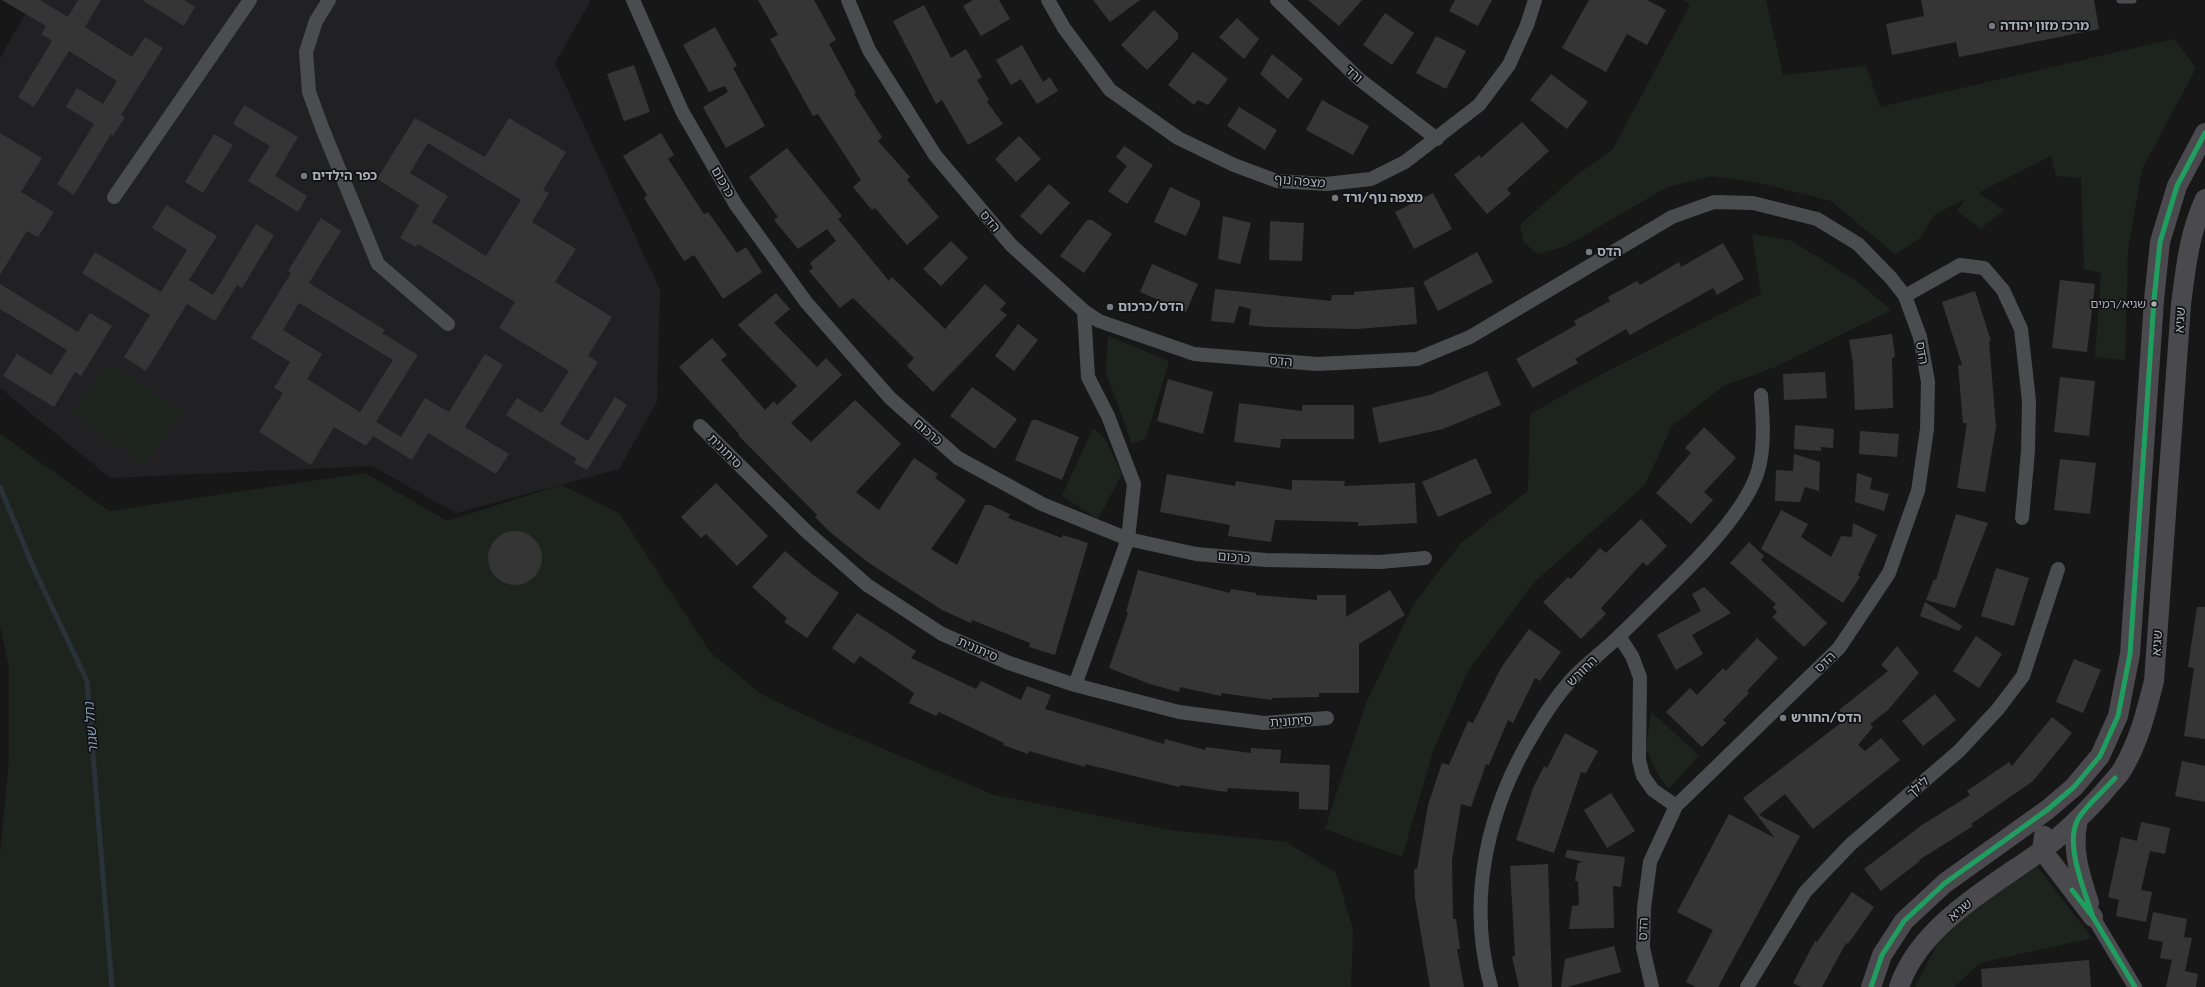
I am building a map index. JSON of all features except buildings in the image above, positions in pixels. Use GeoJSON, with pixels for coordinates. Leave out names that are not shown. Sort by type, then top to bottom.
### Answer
{"type":"FeatureCollection","features":[{"type":"Feature","properties":{"kind":"street"},"geometry":{"type":"LineString","coordinates":[[114,197],[250,0]]}},
{"type":"Feature","properties":{"kind":"street"},"geometry":{"type":"LineString","coordinates":[[329,0],[316,21],[306,52],[309,92],[318,117],[378,264],[448,324]]}},
{"type":"Feature","properties":{"kind":"street","name":"כרכום"},"geometry":{"type":"LineString","coordinates":[[633,0],[682,111],[736,205],[806,302],[890,398],[958,458],[1042,504],[1128,539],[1196,554],[1266,560],[1380,562],[1425,558]]}},
{"type":"Feature","properties":{"kind":"street","name":"הדס"},"geometry":{"type":"LineString","coordinates":[[848,0],[869,50],[935,156],[1011,245],[1084,311],[1098,321],[1194,354],[1317,364],[1417,359],[1470,337],[1672,217],[1714,202],[1753,203],[1818,219],[1858,244],[1905,296],[1920,337],[1928,382],[1927,429],[1918,490],[1889,573],[1839,648],[1676,806],[1650,862],[1644,908],[1643,948],[1652,987]]}},
{"type":"Feature","properties":{"kind":"street","name":"מצפה נוף"},"geometry":{"type":"LineString","coordinates":[[1048,0],[1064,28],[1110,90],[1178,138],[1234,165],[1277,181],[1326,184],[1371,179],[1405,162],[1437,140],[1479,105],[1508,65],[1527,25],[1535,0]]}},
{"type":"Feature","properties":{"kind":"street","name":"ורד"},"geometry":{"type":"LineString","coordinates":[[1278,0],[1359,80],[1437,140]]}},
{"type":"Feature","properties":{"kind":"street","name":"שגיא"},"geometry":{"type":"LineString","coordinates":[[1871,987],[1882,955],[1904,921],[1945,883],[2047,810],[2074,787],[2100,756],[2118,716],[2130,654],[2154,300],[2160,242],[2177,186],[2205,133]]}},
{"type":"Feature","properties":{"kind":"street","name":"שגיא"},"geometry":{"type":"LineString","coordinates":[[1899,987],[1904,972],[1925,942],[1964,905],[2042,850],[2078,820],[2122,770],[2142,729],[2154,681],[2182,296],[2187,250],[2196,220],[2205,199]]}},
{"type":"Feature","properties":{"kind":"street"},"geometry":{"type":"LineString","coordinates":[[1905,296],[1960,265],[1984,268],[2003,290],[2021,329],[2028,400],[2028,451],[2022,518]]}},
{"type":"Feature","properties":{"kind":"street"},"geometry":{"type":"LineString","coordinates":[[1075,686],[1128,539],[1134,484],[1108,416],[1088,377],[1084,311]]}},
{"type":"Feature","properties":{"kind":"street","name":"החורש"},"geometry":{"type":"LineString","coordinates":[[1491,987],[1487,972],[1481,918],[1483,868],[1499,803],[1518,758],[1548,709],[1570,681],[1694,563],[1724,528],[1742,503],[1758,471],[1764,434],[1761,395]]}},
{"type":"Feature","properties":{"kind":"street","name":"סיתונית"},"geometry":{"type":"LineString","coordinates":[[700,426],[806,531],[867,585],[942,634],[1009,663],[1075,686],[1179,712],[1264,723],[1327,718]]}},
{"type":"Feature","properties":{"kind":"street","name":"לילך"},"geometry":{"type":"LineString","coordinates":[[1747,987],[1806,892],[1851,844],[1959,751],[1998,709],[2023,676],[2058,569]]}},
{"type":"Feature","properties":{"kind":"street"},"geometry":{"type":"LineString","coordinates":[[1619,636],[1632,656],[1640,677],[1639,760],[1643,776],[1653,790],[1676,806]]}},
{"type":"Feature","properties":{"kind":"street"},"geometry":{"type":"LineString","coordinates":[[2047,810],[2042,850],[2093,917],[2135,987]]}},
{"type":"Feature","properties":{"kind":"street"},"geometry":{"type":"LineString","coordinates":[[2078,820],[2074,834],[2074,850],[2093,917]]}},
{"type":"Feature","properties":{"kind":"lane"},"geometry":{"type":"LineString","coordinates":[[2120,0],[2133,0]]}},
{"type":"Feature","properties":{"kind":"shaded area","name":"כפר הילדים"},"geometry":{"type":"Polygon","coordinates":[[[33,0],[591,0],[555,63],[660,290],[657,401],[619,469],[456,513],[372,466],[110,478],[0,388],[0,58],[33,0]]]}},
{"type":"Feature","properties":{"kind":"shaded area"},"geometry":{"type":"Polygon","coordinates":[[[1683,0],[1766,0],[1783,75],[1866,66],[1880,107],[2174,39],[2196,68],[2142,169],[2128,250],[2125,360],[2095,357],[2101,273],[2084,269],[2081,178],[2056,176],[2051,156],[1978,193],[2004,210],[1981,229],[1957,211],[1965,199],[1934,215],[1920,238],[1895,254],[1831,201],[1756,182],[1712,176],[1667,187],[1566,246],[1537,254],[1524,242],[1520,225],[1573,178],[1613,149],[1690,5],[1683,0]]]}},
{"type":"Feature","properties":{"kind":"shaded area"},"geometry":{"type":"Polygon","coordinates":[[[1752,234],[1792,241],[1858,282],[1891,310],[1775,367],[1723,386],[1671,427],[1645,485],[1534,582],[1468,671],[1434,748],[1402,857],[1325,829],[1367,701],[1414,604],[1461,543],[1528,491],[1530,414],[1600,375],[1761,294],[1752,234]]]}},
{"type":"Feature","properties":{"kind":"shaded area"},"geometry":{"type":"Polygon","coordinates":[[[1108,336],[1169,361],[1146,438],[1132,444],[1106,372],[1108,336]]]}},
{"type":"Feature","properties":{"kind":"shaded area"},"geometry":{"type":"Polygon","coordinates":[[[109,362],[182,412],[145,465],[73,415],[109,362]]]}},
{"type":"Feature","properties":{"kind":"shaded area"},"geometry":{"type":"Polygon","coordinates":[[[1093,428],[1105,439],[1122,474],[1098,519],[1062,496],[1093,428]]]}},
{"type":"Feature","properties":{"kind":"shaded area"},"geometry":{"type":"Polygon","coordinates":[[[0,434],[109,511],[365,473],[447,521],[561,485],[619,513],[710,652],[761,694],[821,723],[994,795],[1170,830],[1286,842],[1336,873],[1353,929],[1351,987],[0,987],[0,855],[9,759],[9,667],[0,626],[0,434]]]}},
{"type":"Feature","properties":{"kind":"shaded area"},"geometry":{"type":"Polygon","coordinates":[[[1651,712],[1699,755],[1669,789],[1660,778],[1646,749],[1651,712]]]}},
{"type":"Feature","properties":{"kind":"shaded area"},"geometry":{"type":"Polygon","coordinates":[[[2036,865],[2092,938],[1980,963],[1954,987],[1915,987],[1949,921],[2036,865]]]}},
{"type":"Feature","properties":{"kind":"waterway","name":"נחל שגור"},"geometry":{"type":"LineString","coordinates":[[0,487],[34,569],[87,681],[112,987]]}},
{"type":"Feature","properties":{"kind":"transit line"},"geometry":{"type":"LineString","coordinates":[[1871,987],[1882,955],[1904,921],[1945,883],[2047,810],[2074,787],[2100,756],[2118,716],[2130,654],[2154,300],[2160,242],[2177,186],[2205,133]]}},
{"type":"Feature","properties":{"kind":"transit line"},"geometry":{"type":"LineString","coordinates":[[2093,917],[2077,868],[2074,854],[2074,829],[2082,813],[2115,778]]}},
{"type":"Feature","properties":{"kind":"transit line"},"geometry":{"type":"LineString","coordinates":[[2072,890],[2093,917],[2135,987]]}},
{"type":"Feature","properties":{"kind":"place","name":"מרכז מזון יהודה"},"geometry":{"type":"Point","coordinates":[1992,26]}},
{"type":"Feature","properties":{"kind":"place","name":"כפר הילדים"},"geometry":{"type":"Point","coordinates":[304,176]}},
{"type":"Feature","properties":{"kind":"place","name":"מצפה נוף/ורד"},"geometry":{"type":"Point","coordinates":[1335,198]}},
{"type":"Feature","properties":{"kind":"place","name":"הדס"},"geometry":{"type":"Point","coordinates":[1589,252]}},
{"type":"Feature","properties":{"kind":"place","name":"שגיא/רמים"},"geometry":{"type":"Point","coordinates":[2154,304]}},
{"type":"Feature","properties":{"kind":"place","name":"הדס/כרכום"},"geometry":{"type":"Point","coordinates":[1110,307]}},
{"type":"Feature","properties":{"kind":"place","name":"הדס/החורש"},"geometry":{"type":"Point","coordinates":[1783,718]}}]}
